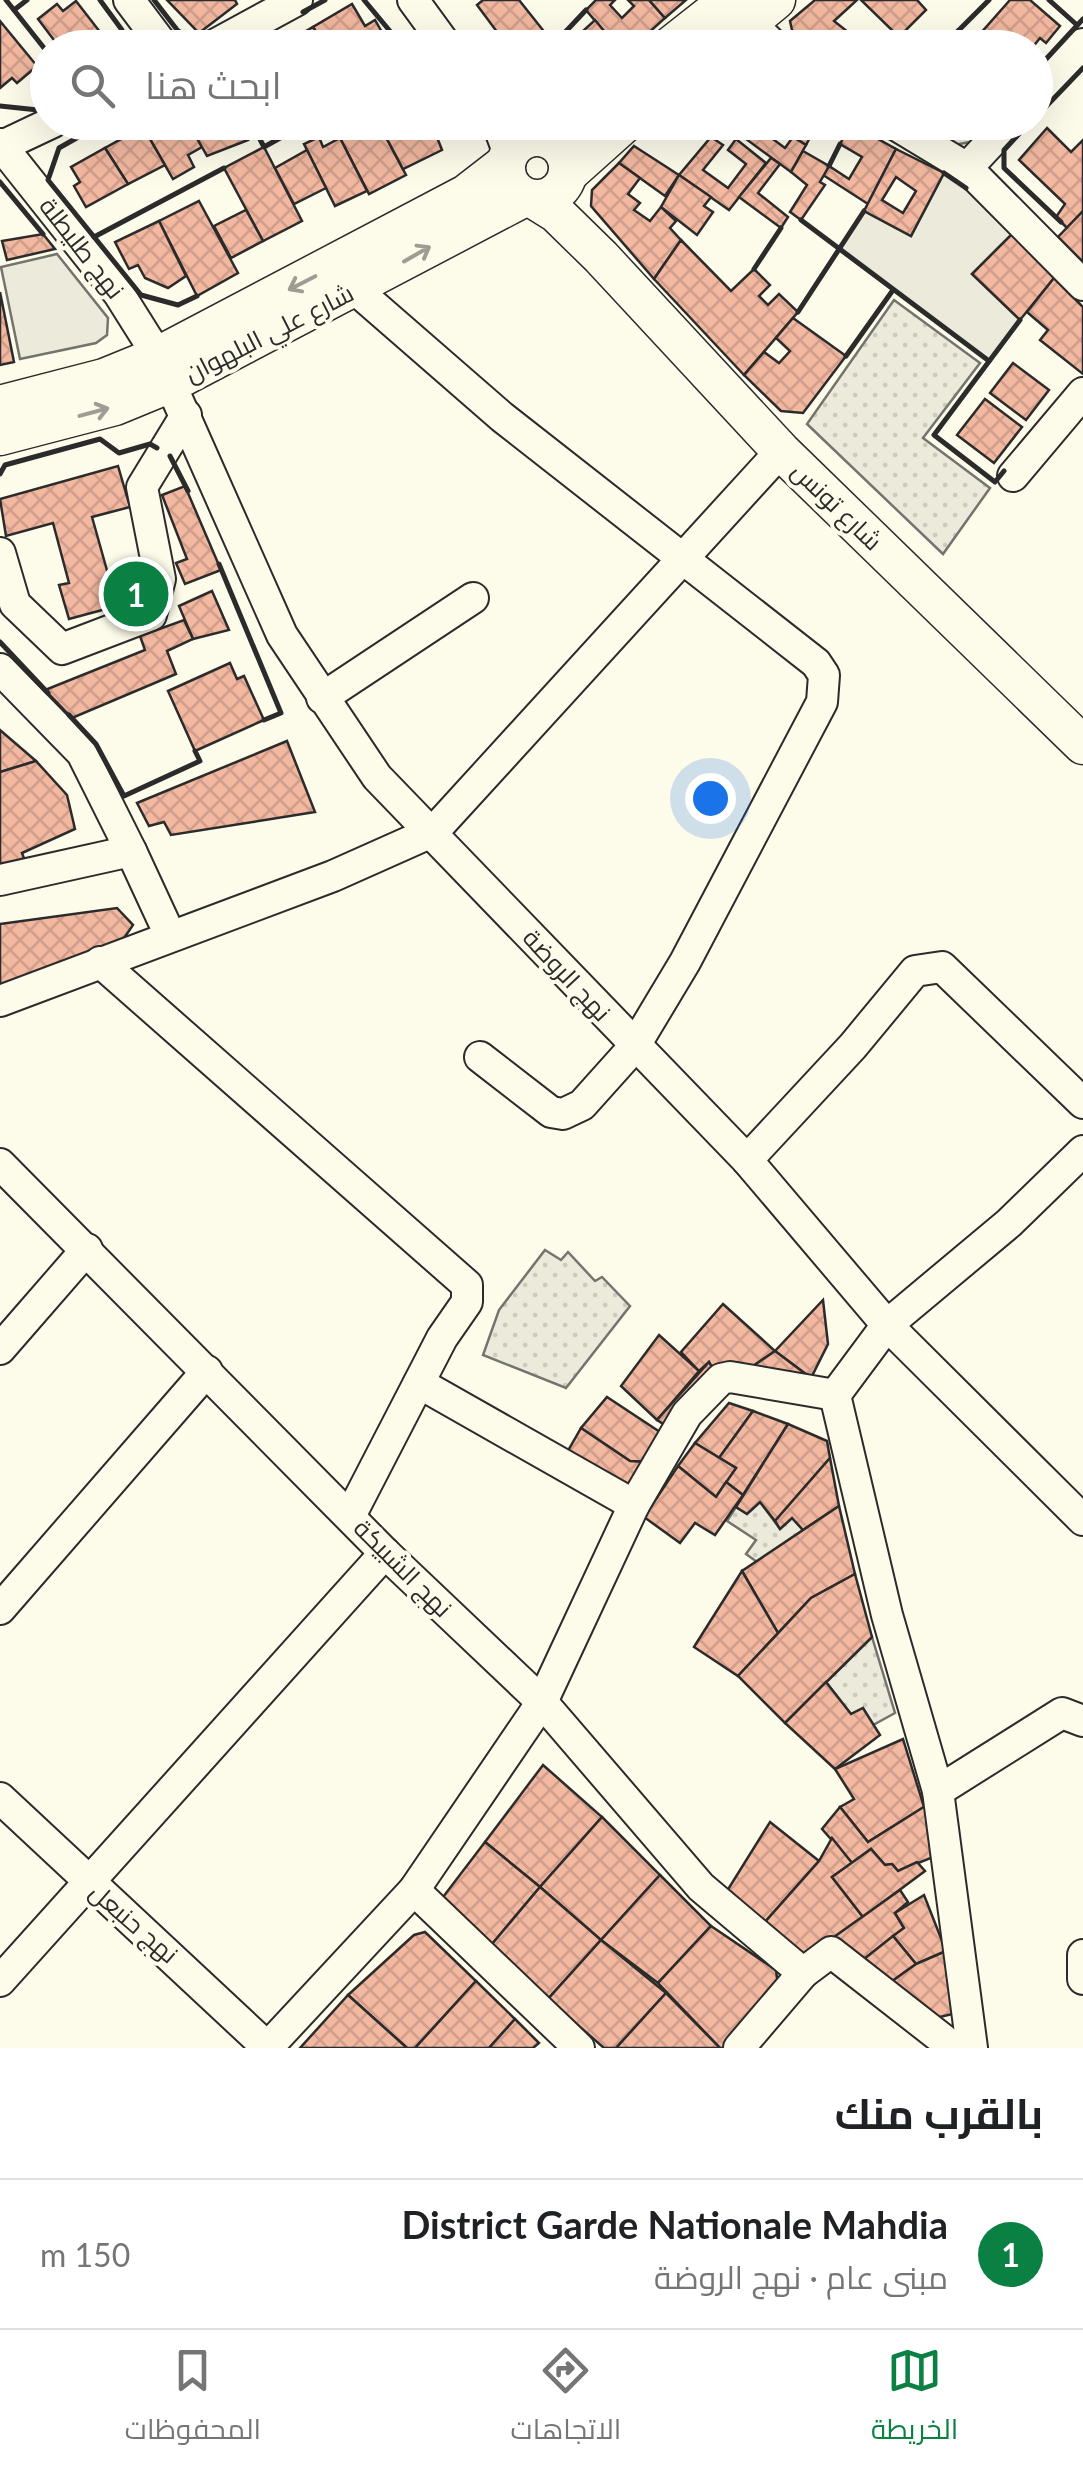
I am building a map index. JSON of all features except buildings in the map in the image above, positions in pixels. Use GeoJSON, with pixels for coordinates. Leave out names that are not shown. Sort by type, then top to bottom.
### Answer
{"type":"FeatureCollection","features":[{"type":"Feature","properties":{"kind":"main road"},"geometry":{"type":"LineString","coordinates":[[708,30],[747,12]]}},
{"type":"Feature","properties":{"kind":"main road","name":"شارع علي البلهوان"},"geometry":{"type":"LineString","coordinates":[[0,404],[104,378],[172,385],[466,194],[522,140]]}},
{"type":"Feature","properties":{"kind":"main road"},"geometry":{"type":"LineString","coordinates":[[524,140],[510,184],[530,199],[558,192],[568,175],[606,140]]}},
{"type":"Feature","properties":{"kind":"main road"},"geometry":{"type":"LineString","coordinates":[[536,140],[560,147],[568,175]]}},
{"type":"Feature","properties":{"kind":"main road","name":"شارع تونس"},"geometry":{"type":"LineString","coordinates":[[568,175],[573,206],[601,257]]}},
{"type":"Feature","properties":{"kind":"main road","name":"شارع تونس"},"geometry":{"type":"LineString","coordinates":[[530,199],[556,213],[601,257],[781,451],[1083,745]]}},
{"type":"Feature","properties":{"kind":"main road","name":"شارع علي البلهوان"},"geometry":{"type":"LineString","coordinates":[[0,436],[115,406],[172,385],[530,199]]}},
{"type":"Feature","properties":{"kind":"street"},"geometry":{"type":"LineString","coordinates":[[130,0],[152,30]]}},
{"type":"Feature","properties":{"kind":"street"},"geometry":{"type":"LineString","coordinates":[[242,30],[297,0]]}},
{"type":"Feature","properties":{"kind":"street"},"geometry":{"type":"LineString","coordinates":[[414,0],[435,30]]}},
{"type":"Feature","properties":{"kind":"street"},"geometry":{"type":"LineString","coordinates":[[1053,77],[1083,44]]}},
{"type":"Feature","properties":{"kind":"street"},"geometry":{"type":"LineString","coordinates":[[1,146],[30,133]]}},
{"type":"Feature","properties":{"kind":"street"},"geometry":{"type":"LineString","coordinates":[[921,140],[967,168],[1083,284]]}},
{"type":"Feature","properties":{"kind":"street"},"geometry":{"type":"LineString","coordinates":[[967,168],[993,140]]}},
{"type":"Feature","properties":{"kind":"street","name":"نهج طليطلة"},"geometry":{"type":"LineString","coordinates":[[1,146],[120,294],[172,385]]}},
{"type":"Feature","properties":{"kind":"street"},"geometry":{"type":"LineString","coordinates":[[356,290],[502,417],[816,664],[824,675],[826,690],[685,962],[634,1047],[582,1104],[563,1114],[551,1112],[480,1057]]}},
{"type":"Feature","properties":{"kind":"street"},"geometry":{"type":"LineString","coordinates":[[0,554],[14,604],[62,649],[152,615],[160,579],[142,487],[172,385]]}},
{"type":"Feature","properties":{"kind":"street","name":"نهج الروضة"},"geometry":{"type":"LineString","coordinates":[[172,385],[282,635],[377,777],[434,831],[634,1047],[747,1160],[888,1324],[1083,1520]]}},
{"type":"Feature","properties":{"kind":"street"},"geometry":{"type":"LineString","coordinates":[[1013,476],[1083,393]]}},
{"type":"Feature","properties":{"kind":"street"},"geometry":{"type":"LineString","coordinates":[[0,1001],[169,934],[333,876],[434,831],[781,451]]}},
{"type":"Feature","properties":{"kind":"street"},"geometry":{"type":"LineString","coordinates":[[322,698],[473,598]]}},
{"type":"Feature","properties":{"kind":"street"},"geometry":{"type":"LineString","coordinates":[[0,668],[82,753],[169,934]]}},
{"type":"Feature","properties":{"kind":"street"},"geometry":{"type":"LineString","coordinates":[[0,880],[131,851]]}},
{"type":"Feature","properties":{"kind":"street"},"geometry":{"type":"LineString","coordinates":[[100,962],[467,1285],[467,1302],[419,1383],[350,1516]]}},
{"type":"Feature","properties":{"kind":"street"},"geometry":{"type":"LineString","coordinates":[[747,1160],[853,1046],[915,971],[930,967],[942,967],[1083,1103]]}},
{"type":"Feature","properties":{"kind":"street"},"geometry":{"type":"LineString","coordinates":[[835,1395],[888,1324],[1009,1222],[1083,1151]]}},
{"type":"Feature","properties":{"kind":"street","name":"نهج الشبيكة"},"geometry":{"type":"LineString","coordinates":[[0,1164],[385,1553],[542,1702],[702,1888],[803,1973]]}},
{"type":"Feature","properties":{"kind":"street"},"geometry":{"type":"LineString","coordinates":[[0,1350],[87,1249]]}},
{"type":"Feature","properties":{"kind":"street"},"geometry":{"type":"LineString","coordinates":[[0,1609],[207,1370]]}},
{"type":"Feature","properties":{"kind":"street"},"geometry":{"type":"LineString","coordinates":[[268,2048],[414,1890],[542,1702],[634,1505],[687,1414],[720,1379],[736,1377],[835,1395]]}},
{"type":"Feature","properties":{"kind":"street"},"geometry":{"type":"LineString","coordinates":[[419,1383],[634,1505]]}},
{"type":"Feature","properties":{"kind":"street"},"geometry":{"type":"LineString","coordinates":[[835,1395],[887,1615],[938,1791],[972,2048]]}},
{"type":"Feature","properties":{"kind":"street"},"geometry":{"type":"LineString","coordinates":[[0,1982],[385,1553]]}},
{"type":"Feature","properties":{"kind":"street"},"geometry":{"type":"LineString","coordinates":[[938,1791],[1062,1713],[1083,1721]]}},
{"type":"Feature","properties":{"kind":"street","name":"نهج حنبعل"},"geometry":{"type":"LineString","coordinates":[[0,1798],[268,2048]]}},
{"type":"Feature","properties":{"kind":"street"},"geometry":{"type":"LineString","coordinates":[[414,1890],[579,2048]]}},
{"type":"Feature","properties":{"kind":"street"},"geometry":{"type":"LineString","coordinates":[[739,2048],[824,1954],[838,1954],[954,2048]]}},
{"type":"Feature","properties":{"kind":"street"},"geometry":{"type":"LineString","coordinates":[[1083,1956],[1083,1979]]}},
{"type":"Feature","properties":{"kind":"shaded area"},"geometry":{"type":"Polygon","coordinates":[[[947,140],[972,140],[970,142],[954,145],[947,140]]]}},
{"type":"Feature","properties":{"kind":"shaded area"},"geometry":{"type":"Polygon","coordinates":[[[944,173],[963,185],[1012,234],[972,274],[1020,320],[989,361],[839,250],[864,211],[911,236],[944,173]]]}},
{"type":"Feature","properties":{"kind":"shaded area"},"geometry":{"type":"Polygon","coordinates":[[[57,254],[108,318],[107,335],[96,343],[20,359],[1,267],[57,254]]]}},
{"type":"Feature","properties":{"kind":"shaded area"},"geometry":{"type":"Polygon","coordinates":[[[894,300],[980,363],[923,438],[990,488],[943,554],[807,424],[894,300]]]}},
{"type":"Feature","properties":{"kind":"shaded area"},"geometry":{"type":"Polygon","coordinates":[[[545,1250],[561,1260],[568,1252],[595,1281],[602,1277],[630,1306],[566,1388],[483,1355],[499,1310],[545,1250]]]}},
{"type":"Feature","properties":{"kind":"shaded area"},"geometry":{"type":"Polygon","coordinates":[[[760,1502],[780,1529],[792,1518],[803,1530],[757,1562],[746,1554],[756,1540],[727,1521],[736,1507],[747,1514],[760,1502]]]}},
{"type":"Feature","properties":{"kind":"shaded area"},"geometry":{"type":"Polygon","coordinates":[[[872,1637],[895,1713],[873,1725],[863,1708],[851,1714],[826,1682],[872,1637]]]}},
{"type":"Feature","properties":{"kind":"wall"},"geometry":{"type":"LineString","coordinates":[[6,0],[30,30]]}},
{"type":"Feature","properties":{"kind":"wall"},"geometry":{"type":"LineString","coordinates":[[14,10],[27,0]]}},
{"type":"Feature","properties":{"kind":"wall"},"geometry":{"type":"LineString","coordinates":[[100,0],[122,30]]}},
{"type":"Feature","properties":{"kind":"wall"},"geometry":{"type":"LineString","coordinates":[[154,0],[177,30]]}},
{"type":"Feature","properties":{"kind":"wall"},"geometry":{"type":"LineString","coordinates":[[303,12],[325,0]]}},
{"type":"Feature","properties":{"kind":"wall"},"geometry":{"type":"LineString","coordinates":[[364,0],[389,30]]}},
{"type":"Feature","properties":{"kind":"wall"},"geometry":{"type":"LineString","coordinates":[[959,30],[989,0]]}},
{"type":"Feature","properties":{"kind":"wall"},"geometry":{"type":"LineString","coordinates":[[1049,0],[1077,25]]}},
{"type":"Feature","properties":{"kind":"wall"},"geometry":{"type":"LineString","coordinates":[[567,30],[586,10]]}},
{"type":"Feature","properties":{"kind":"wall"},"geometry":{"type":"LineString","coordinates":[[1053,52],[1083,19]]}},
{"type":"Feature","properties":{"kind":"wall"},"geometry":{"type":"LineString","coordinates":[[1053,99],[1083,68]]}},
{"type":"Feature","properties":{"kind":"wall"},"geometry":{"type":"LineString","coordinates":[[0,106],[30,109]]}},
{"type":"Feature","properties":{"kind":"wall"},"geometry":{"type":"LineString","coordinates":[[73,140],[59,148],[48,180],[141,295],[178,305],[197,296]]}},
{"type":"Feature","properties":{"kind":"wall"},"geometry":{"type":"LineString","coordinates":[[260,140],[264,147],[277,140]]}},
{"type":"Feature","properties":{"kind":"wall"},"geometry":{"type":"LineString","coordinates":[[1013,140],[1004,150],[1004,168],[1061,222]]}},
{"type":"Feature","properties":{"kind":"wall"},"geometry":{"type":"LineString","coordinates":[[829,166],[840,144]]}},
{"type":"Feature","properties":{"kind":"wall"},"geometry":{"type":"LineString","coordinates":[[94,237],[224,168]]}},
{"type":"Feature","properties":{"kind":"wall"},"geometry":{"type":"LineString","coordinates":[[944,173],[966,188]]}},
{"type":"Feature","properties":{"kind":"wall"},"geometry":{"type":"LineString","coordinates":[[0,182],[43,234]]}},
{"type":"Feature","properties":{"kind":"wall"},"geometry":{"type":"LineString","coordinates":[[798,312],[864,211]]}},
{"type":"Feature","properties":{"kind":"wall"},"geometry":{"type":"LineString","coordinates":[[801,220],[989,361]]}},
{"type":"Feature","properties":{"kind":"wall"},"geometry":{"type":"LineString","coordinates":[[754,269],[781,228]]}},
{"type":"Feature","properties":{"kind":"wall"},"geometry":{"type":"LineString","coordinates":[[846,356],[893,290]]}},
{"type":"Feature","properties":{"kind":"wall"},"geometry":{"type":"LineString","coordinates":[[1004,471],[995,482],[934,435],[1020,320]]}},
{"type":"Feature","properties":{"kind":"wall"},"geometry":{"type":"LineString","coordinates":[[0,474],[5,465],[100,439],[119,453],[150,444],[157,448]]}},
{"type":"Feature","properties":{"kind":"wall"},"geometry":{"type":"LineString","coordinates":[[170,456],[188,491]]}},
{"type":"Feature","properties":{"kind":"wall"},"geometry":{"type":"LineString","coordinates":[[219,564],[281,713],[264,720]]}},
{"type":"Feature","properties":{"kind":"wall"},"geometry":{"type":"LineString","coordinates":[[0,642],[48,693]]}},
{"type":"Feature","properties":{"kind":"wall"},"geometry":{"type":"LineString","coordinates":[[69,715],[96,744],[124,796],[200,761],[195,751]]}},
{"type":"Feature","properties":{"kind":"place","name":"District Garde Nationale Mahdia"},"geometry":{"type":"Point","coordinates":[136,594]}}]}
